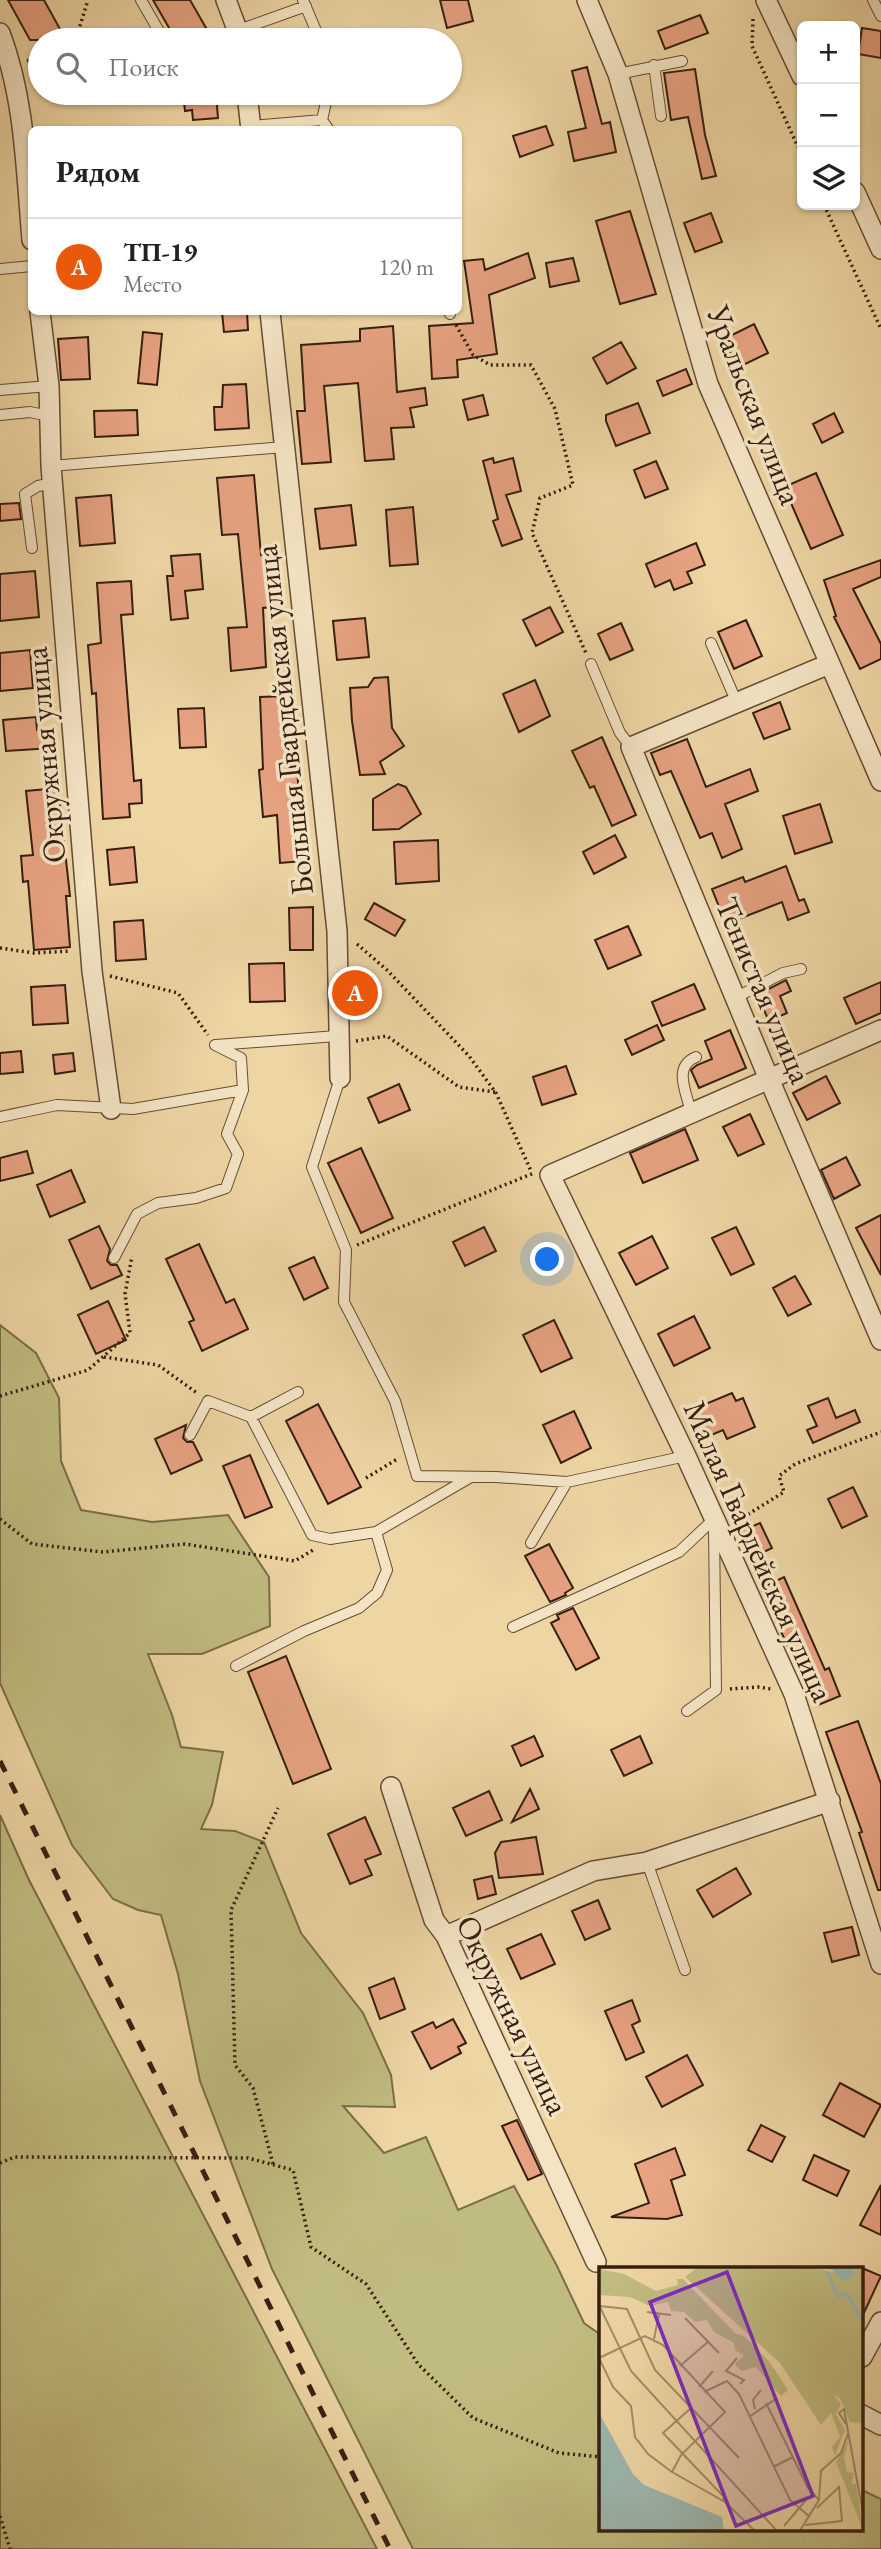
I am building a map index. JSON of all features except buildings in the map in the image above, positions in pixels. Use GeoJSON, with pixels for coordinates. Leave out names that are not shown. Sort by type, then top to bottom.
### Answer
{"type":"FeatureCollection","features":[{"type":"Feature","properties":{"kind":"street"},"geometry":{"type":"LineString","coordinates":[[226,0],[237,28]]}},
{"type":"Feature","properties":{"kind":"street","name":"Уральская улица"},"geometry":{"type":"LineString","coordinates":[[587,0],[618,74],[708,384],[881,781]]}},
{"type":"Feature","properties":{"kind":"street"},"geometry":{"type":"LineString","coordinates":[[759,6],[797,68]]}},
{"type":"Feature","properties":{"kind":"street"},"geometry":{"type":"LineString","coordinates":[[0,33],[11,63],[20,108],[28,196]]}},
{"type":"Feature","properties":{"kind":"street"},"geometry":{"type":"LineString","coordinates":[[248,105],[251,126]]}},
{"type":"Feature","properties":{"kind":"street"},"geometry":{"type":"LineString","coordinates":[[860,203],[881,249]]}},
{"type":"Feature","properties":{"kind":"street","name":"Окружная улица"},"geometry":{"type":"LineString","coordinates":[[40,315],[49,386],[52,475],[92,971],[111,1109]]}},
{"type":"Feature","properties":{"kind":"street","name":"Большая Гвардейская улица"},"geometry":{"type":"LineString","coordinates":[[270,315],[337,931],[340,1078]]}},
{"type":"Feature","properties":{"kind":"street"},"geometry":{"type":"LineString","coordinates":[[632,747],[829,664]]}},
{"type":"Feature","properties":{"kind":"street","name":"Тенистая улица"},"geometry":{"type":"LineString","coordinates":[[632,747],[769,1079],[881,1340]]}},
{"type":"Feature","properties":{"kind":"street"},"geometry":{"type":"LineString","coordinates":[[541,1174],[691,1113],[881,1030]]}},
{"type":"Feature","properties":{"kind":"street","name":"Малая Гвардейская улица"},"geometry":{"type":"LineString","coordinates":[[541,1174],[686,1456],[794,1693],[881,1964]]}},
{"type":"Feature","properties":{"kind":"street","name":"Окружная улица"},"geometry":{"type":"LineString","coordinates":[[391,1787],[434,1920],[446,1937],[596,2262]]}},
{"type":"Feature","properties":{"kind":"street"},"geometry":{"type":"LineString","coordinates":[[446,1937],[593,1871],[647,1862],[830,1801]]}},
{"type":"Feature","properties":{"kind":"street"},"geometry":{"type":"LineString","coordinates":[[864,2353],[881,2322]]}},
{"type":"Feature","properties":{"kind":"street"},"geometry":{"type":"LineString","coordinates":[[864,2416],[881,2426]]}},
{"type":"Feature","properties":{"kind":"lane"},"geometry":{"type":"LineString","coordinates":[[141,0],[157,28]]}},
{"type":"Feature","properties":{"kind":"lane"},"geometry":{"type":"LineString","coordinates":[[873,0],[881,16]]}},
{"type":"Feature","properties":{"kind":"lane"},"geometry":{"type":"LineString","coordinates":[[254,28],[304,3],[315,28]]}},
{"type":"Feature","properties":{"kind":"lane"},"geometry":{"type":"LineString","coordinates":[[618,74],[682,61]]}},
{"type":"Feature","properties":{"kind":"lane"},"geometry":{"type":"LineString","coordinates":[[654,65],[661,116]]}},
{"type":"Feature","properties":{"kind":"lane"},"geometry":{"type":"LineString","coordinates":[[321,120],[325,105]]}},
{"type":"Feature","properties":{"kind":"lane"},"geometry":{"type":"LineString","coordinates":[[268,126],[321,120]]}},
{"type":"Feature","properties":{"kind":"lane"},"geometry":{"type":"LineString","coordinates":[[321,120],[326,126]]}},
{"type":"Feature","properties":{"kind":"lane"},"geometry":{"type":"LineString","coordinates":[[0,268],[28,266]]}},
{"type":"Feature","properties":{"kind":"lane"},"geometry":{"type":"LineString","coordinates":[[0,390],[49,386]]}},
{"type":"Feature","properties":{"kind":"lane"},"geometry":{"type":"LineString","coordinates":[[0,415],[30,412],[50,416]]}},
{"type":"Feature","properties":{"kind":"lane"},"geometry":{"type":"LineString","coordinates":[[32,548],[25,494],[52,475],[284,447]]}},
{"type":"Feature","properties":{"kind":"lane"},"geometry":{"type":"LineString","coordinates":[[711,643],[737,703]]}},
{"type":"Feature","properties":{"kind":"lane","name":"Тенистая улица"},"geometry":{"type":"LineString","coordinates":[[591,664],[620,733],[632,747]]}},
{"type":"Feature","properties":{"kind":"lane"},"geometry":{"type":"LineString","coordinates":[[735,998],[783,974],[801,970]]}},
{"type":"Feature","properties":{"kind":"lane"},"geometry":{"type":"LineString","coordinates":[[215,1045],[339,1040]]}},
{"type":"Feature","properties":{"kind":"lane"},"geometry":{"type":"LineString","coordinates":[[114,1258],[138,1214],[158,1203],[196,1198],[226,1188],[238,1154],[227,1135],[243,1090],[241,1058],[215,1045]]}},
{"type":"Feature","properties":{"kind":"lane"},"geometry":{"type":"LineString","coordinates":[[691,1113],[682,1075],[687,1060],[696,1057]]}},
{"type":"Feature","properties":{"kind":"lane","name":"Большая Гвардейская улица"},"geometry":{"type":"LineString","coordinates":[[340,1078],[312,1167],[346,1250]]}},
{"type":"Feature","properties":{"kind":"lane"},"geometry":{"type":"LineString","coordinates":[[0,1117],[57,1105],[134,1109],[243,1090]]}},
{"type":"Feature","properties":{"kind":"lane"},"geometry":{"type":"LineString","coordinates":[[346,1250],[344,1302],[394,1401],[417,1476],[496,1476],[567,1482],[686,1456]]}},
{"type":"Feature","properties":{"kind":"lane"},"geometry":{"type":"LineString","coordinates":[[251,1417],[298,1392]]}},
{"type":"Feature","properties":{"kind":"lane"},"geometry":{"type":"LineString","coordinates":[[190,1435],[208,1401],[251,1417],[312,1535],[330,1539],[376,1532],[471,1477]]}},
{"type":"Feature","properties":{"kind":"lane"},"geometry":{"type":"LineString","coordinates":[[531,1543],[567,1482]]}},
{"type":"Feature","properties":{"kind":"lane"},"geometry":{"type":"LineString","coordinates":[[513,1627],[679,1552],[717,1525]]}},
{"type":"Feature","properties":{"kind":"lane"},"geometry":{"type":"LineString","coordinates":[[687,1711],[716,1690],[717,1525]]}},
{"type":"Feature","properties":{"kind":"lane"},"geometry":{"type":"LineString","coordinates":[[236,1666],[304,1631],[359,1608],[377,1593],[387,1570],[376,1532]]}},
{"type":"Feature","properties":{"kind":"lane"},"geometry":{"type":"LineString","coordinates":[[647,1862],[685,1970]]}},
{"type":"Feature","properties":{"kind":"path"},"geometry":{"type":"LineString","coordinates":[[79,28],[88,0]]}},
{"type":"Feature","properties":{"kind":"path"},"geometry":{"type":"LineString","coordinates":[[759,6],[752,46],[798,147]]}},
{"type":"Feature","properties":{"kind":"path"},"geometry":{"type":"LineString","coordinates":[[826,210],[881,329]]}},
{"type":"Feature","properties":{"kind":"path"},"geometry":{"type":"LineString","coordinates":[[450,315],[473,355],[490,365],[531,365],[555,409],[573,485],[540,498],[532,533],[591,664]]}},
{"type":"Feature","properties":{"kind":"path"},"geometry":{"type":"LineString","coordinates":[[337,931],[387,970],[469,1056],[496,1093],[541,1174],[346,1250]]}},
{"type":"Feature","properties":{"kind":"path"},"geometry":{"type":"LineString","coordinates":[[0,948],[34,953],[91,950]]}},
{"type":"Feature","properties":{"kind":"path"},"geometry":{"type":"LineString","coordinates":[[92,971],[178,993],[215,1045]]}},
{"type":"Feature","properties":{"kind":"path"},"geometry":{"type":"LineString","coordinates":[[339,1040],[387,1036],[459,1087],[496,1093]]}},
{"type":"Feature","properties":{"kind":"path"},"geometry":{"type":"LineString","coordinates":[[0,1396],[88,1370],[130,1333],[125,1294],[133,1253]]}},
{"type":"Feature","properties":{"kind":"path"},"geometry":{"type":"LineString","coordinates":[[104,1357],[158,1365],[208,1401]]}},
{"type":"Feature","properties":{"kind":"path"},"geometry":{"type":"LineString","coordinates":[[717,1525],[784,1492],[779,1476],[795,1464],[881,1432]]}},
{"type":"Feature","properties":{"kind":"path"},"geometry":{"type":"LineString","coordinates":[[366,1478],[410,1451]]}},
{"type":"Feature","properties":{"kind":"path"},"geometry":{"type":"LineString","coordinates":[[0,1519],[32,1544],[103,1552],[184,1544],[295,1561],[330,1539]]}},
{"type":"Feature","properties":{"kind":"path"},"geometry":{"type":"LineString","coordinates":[[716,1690],[758,1687],[794,1693]]}},
{"type":"Feature","properties":{"kind":"path"},"geometry":{"type":"LineString","coordinates":[[273,2164],[253,2088],[234,2065],[231,1910],[278,1808]]}},
{"type":"Feature","properties":{"kind":"path"},"geometry":{"type":"LineString","coordinates":[[0,2163],[15,2157],[248,2158],[293,2170],[311,2247],[366,2284],[418,2364],[473,2418],[559,2453],[599,2457]]}},
{"type":"Feature","properties":{"kind":"path"},"geometry":{"type":"LineString","coordinates":[[0,2516],[10,2549]]}},
{"type":"Feature","properties":{"kind":"shaded area"},"geometry":{"type":"Polygon","coordinates":[[[0,1325],[36,1353],[59,1398],[61,1461],[81,1510],[152,1522],[228,1515],[269,1577],[270,1626],[202,1654],[148,1654],[172,1715],[181,1747],[223,1752],[212,1805],[201,1829],[235,1831],[264,1842],[301,1933],[363,2013],[391,2075],[395,2107],[343,2106],[384,2153],[426,2137],[458,2210],[514,2186],[584,2323],[599,2334],[599,2532],[864,2532],[864,2491],[881,2499],[881,2549],[413,2549],[272,2269],[200,2081],[178,1974],[161,1915],[138,1910],[113,1899],[72,1845],[0,1683],[0,1325]]]}},
{"type":"Feature","properties":{"kind":"shaded area"},"geometry":{"type":"Polygon","coordinates":[[[0,1815],[29,1880],[377,2549],[0,2549],[0,1815]]]}},
{"type":"Feature","properties":{"kind":"railway"},"geometry":{"type":"LineString","coordinates":[[0,1761],[390,2549]]}},
{"type":"Feature","properties":{"kind":"place","name":"ТП-19"},"geometry":{"type":"Point","coordinates":[355,993]}}]}
